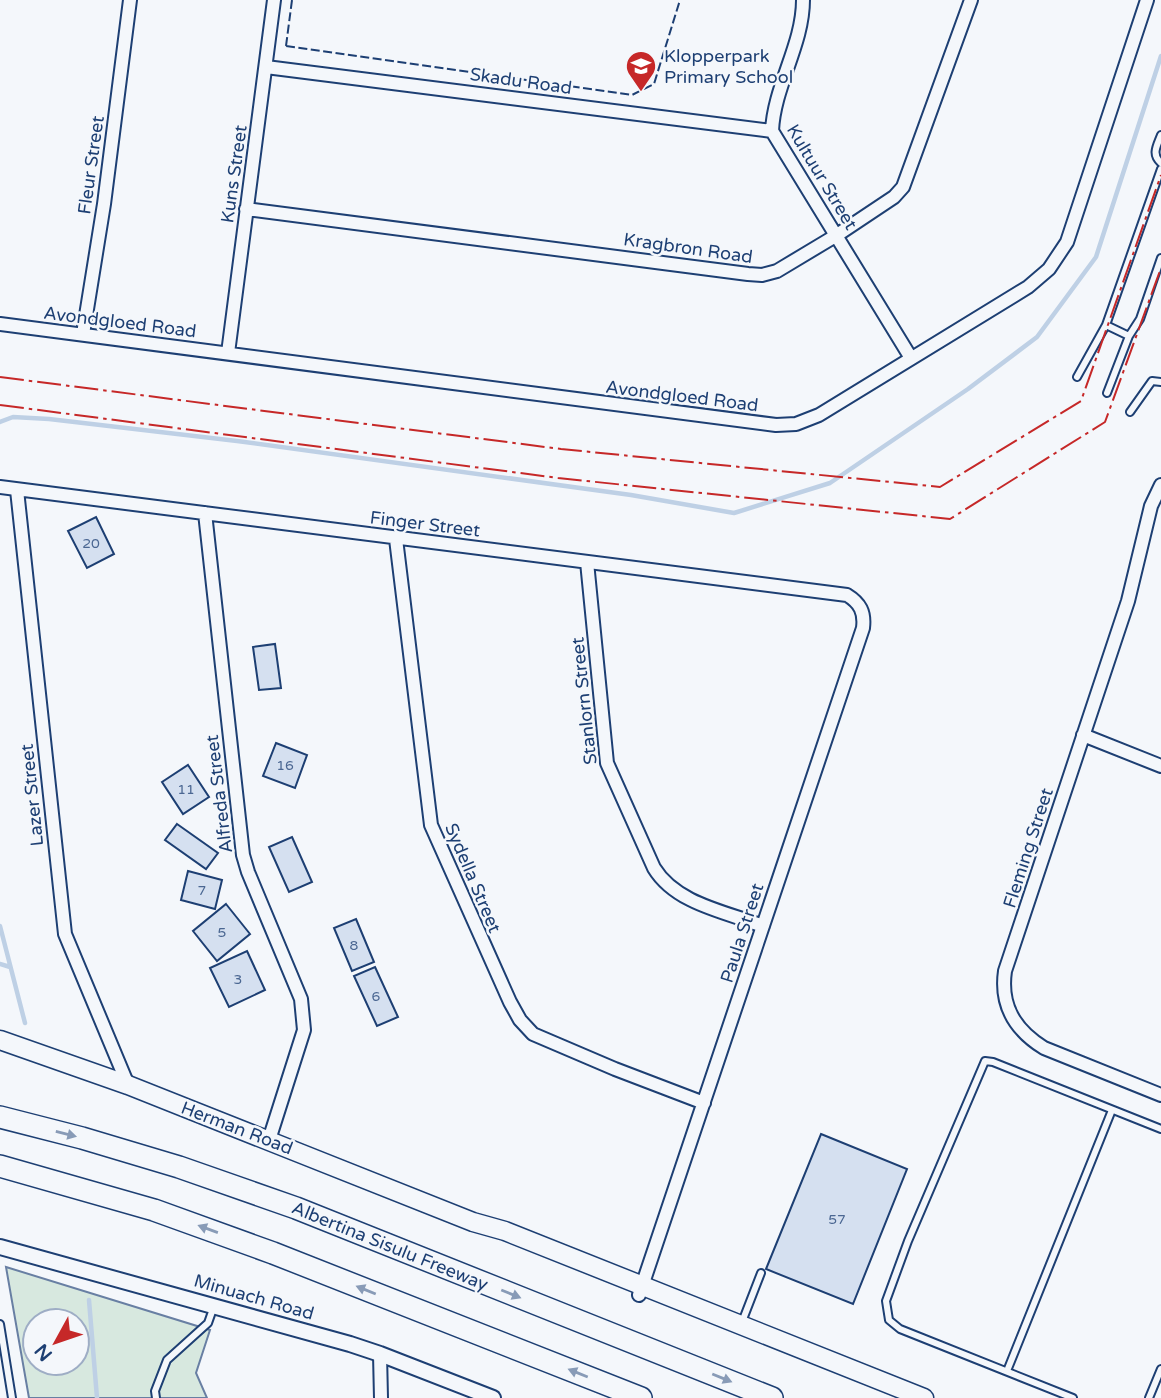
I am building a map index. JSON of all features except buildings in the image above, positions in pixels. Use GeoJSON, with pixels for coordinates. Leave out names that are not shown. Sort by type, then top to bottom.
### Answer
{"type":"FeatureCollection","features":[{"type":"Feature","properties":{"kind":"highway","name":"Albertina Sisulu Freeway"},"geometry":{"type":"LineString","coordinates":[[0,1117],[167,1164],[296,1208],[772,1398]]}},
{"type":"Feature","properties":{"kind":"highway"},"geometry":{"type":"LineString","coordinates":[[0,1166],[154,1210],[246,1243],[642,1398]]}},
{"type":"Feature","properties":{"kind":"main road","name":"Herman Road"},"geometry":{"type":"LineString","coordinates":[[0,1040],[128,1085],[269,1140],[473,1222],[501,1239],[641,1291],[755,1339],[779,1341]]}},
{"type":"Feature","properties":{"kind":"main road","name":"Herman Road"},"geometry":{"type":"LineString","coordinates":[[641,1291],[741,1323],[779,1341],[924,1398]]}},
{"type":"Feature","properties":{"kind":"street","name":"Fleur Street"},"geometry":{"type":"LineString","coordinates":[[83,334],[104,204],[130,0]]}},
{"type":"Feature","properties":{"kind":"street","name":"Kuns Street"},"geometry":{"type":"LineString","coordinates":[[228,354],[274,0]]}},
{"type":"Feature","properties":{"kind":"street","name":"Kultuur Street"},"geometry":{"type":"LineString","coordinates":[[803,0],[791,56],[772,112],[772,131],[911,358]]}},
{"type":"Feature","properties":{"kind":"street","name":"Kragbron Road"},"geometry":{"type":"LineString","coordinates":[[246,209],[762,275],[777,271],[894,197],[907,182],[971,0]]}},
{"type":"Feature","properties":{"kind":"street","name":"Avondgloed Road"},"geometry":{"type":"LineString","coordinates":[[0,324],[776,425],[796,424],[819,415],[1028,287],[1049,269],[1060,254],[1076,220],[1147,0]]}},
{"type":"Feature","properties":{"kind":"street","name":"Skadu Road"},"geometry":{"type":"LineString","coordinates":[[266,67],[772,131]]}},
{"type":"Feature","properties":{"kind":"street","name":"Fleming Street"},"geometry":{"type":"LineString","coordinates":[[1161,485],[1151,506],[1128,601],[1003,981],[1007,1007],[1021,1031],[1044,1048],[1161,1095]]}},
{"type":"Feature","properties":{"kind":"street","name":"Finger Street"},"geometry":{"type":"LineString","coordinates":[[0,487],[847,595]]}},
{"type":"Feature","properties":{"kind":"street","name":"Lazer Street"},"geometry":{"type":"LineString","coordinates":[[17,490],[65,934],[128,1085]]}},
{"type":"Feature","properties":{"kind":"street","name":"Alfreda Street"},"geometry":{"type":"LineString","coordinates":[[205,513],[241,844],[248,872],[301,999],[304,1015],[304,1030],[269,1140]]}},
{"type":"Feature","properties":{"kind":"street","name":"Sydella Street"},"geometry":{"type":"LineString","coordinates":[[396,539],[431,825],[510,1002],[525,1026],[539,1037],[704,1103]]}},
{"type":"Feature","properties":{"kind":"street","name":"Stanlorn Street"},"geometry":{"type":"LineString","coordinates":[[587,562],[607,764],[654,868],[665,884],[681,895],[763,926]]}},
{"type":"Feature","properties":{"kind":"street","name":"Paula Street"},"geometry":{"type":"LineString","coordinates":[[641,1291],[863,628],[861,608],[847,595]]}},
{"type":"Feature","properties":{"kind":"street"},"geometry":{"type":"LineString","coordinates":[[1083,735],[1161,766]]}},
{"type":"Feature","properties":{"kind":"street","name":"Minuach Road"},"geometry":{"type":"LineString","coordinates":[[0,1247],[380,1354],[493,1398]]}},
{"type":"Feature","properties":{"kind":"street"},"geometry":{"type":"LineString","coordinates":[[380,1354],[381,1398]]}},
{"type":"Feature","properties":{"kind":"lane"},"geometry":{"type":"LineString","coordinates":[[1161,135],[1154,153],[1161,163]]}},
{"type":"Feature","properties":{"kind":"lane"},"geometry":{"type":"LineString","coordinates":[[1077,377],[1106,325],[1161,169]]}},
{"type":"Feature","properties":{"kind":"lane"},"geometry":{"type":"LineString","coordinates":[[1107,393],[1129,336],[1140,319],[1161,258]]}},
{"type":"Feature","properties":{"kind":"lane"},"geometry":{"type":"LineString","coordinates":[[1106,325],[1129,336]]}},
{"type":"Feature","properties":{"kind":"lane"},"geometry":{"type":"LineString","coordinates":[[1130,412],[1152,381],[1161,382]]}},
{"type":"Feature","properties":{"kind":"lane"},"geometry":{"type":"LineString","coordinates":[[1073,1398],[900,1329],[891,1323],[886,1311],[886,1301],[908,1241],[985,1061],[1161,1129]]}},
{"type":"Feature","properties":{"kind":"lane"},"geometry":{"type":"LineString","coordinates":[[1007,1371],[1112,1110]]}},
{"type":"Feature","properties":{"kind":"lane"},"geometry":{"type":"LineString","coordinates":[[741,1323],[761,1273]]}},
{"type":"Feature","properties":{"kind":"lane"},"geometry":{"type":"LineString","coordinates":[[156,1398],[155,1391],[167,1360],[208,1323],[214,1306]]}},
{"type":"Feature","properties":{"kind":"lane"},"geometry":{"type":"LineString","coordinates":[[0,1324],[12,1398]]}},
{"type":"Feature","properties":{"kind":"lane"},"geometry":{"type":"LineString","coordinates":[[1149,1398],[1161,1369]]}},
{"type":"Feature","properties":{"kind":"shaded area"},"geometry":{"type":"Polygon","coordinates":[[[6,1267],[210,1330],[196,1373],[207,1398],[29,1398],[25,1377],[91,1377],[91,1307],[21,1307],[21,1352],[6,1267]]]}},
{"type":"Feature","properties":{"kind":"waterway"},"geometry":{"type":"LineString","coordinates":[[0,422],[13,417],[49,419],[237,441],[631,495],[734,513],[830,483],[968,389],[1037,337],[1096,257],[1161,56]]}},
{"type":"Feature","properties":{"kind":"waterway"},"geometry":{"type":"LineString","coordinates":[[0,926],[25,1023]]}},
{"type":"Feature","properties":{"kind":"waterway"},"geometry":{"type":"LineString","coordinates":[[0,964],[10,967]]}},
{"type":"Feature","properties":{"kind":"waterway"},"geometry":{"type":"LineString","coordinates":[[89,1300],[97,1398]]}},
{"type":"Feature","properties":{"kind":"fence"},"geometry":{"type":"LineString","coordinates":[[286,46],[292,0]]}},
{"type":"Feature","properties":{"kind":"fence"},"geometry":{"type":"LineString","coordinates":[[286,46],[632,95],[654,84],[680,0]]}},
{"type":"Feature","properties":{"kind":"power"},"geometry":{"type":"LineString","coordinates":[[0,377],[561,449],[940,487],[1081,401],[1161,175]]}},
{"type":"Feature","properties":{"kind":"power"},"geometry":{"type":"LineString","coordinates":[[0,405],[558,478],[950,519],[1105,422],[1161,268]]}},
{"type":"Feature","properties":{"kind":"place","name":"Klopperpark Primary School"},"geometry":{"type":"Point","coordinates":[641,93]}}]}
